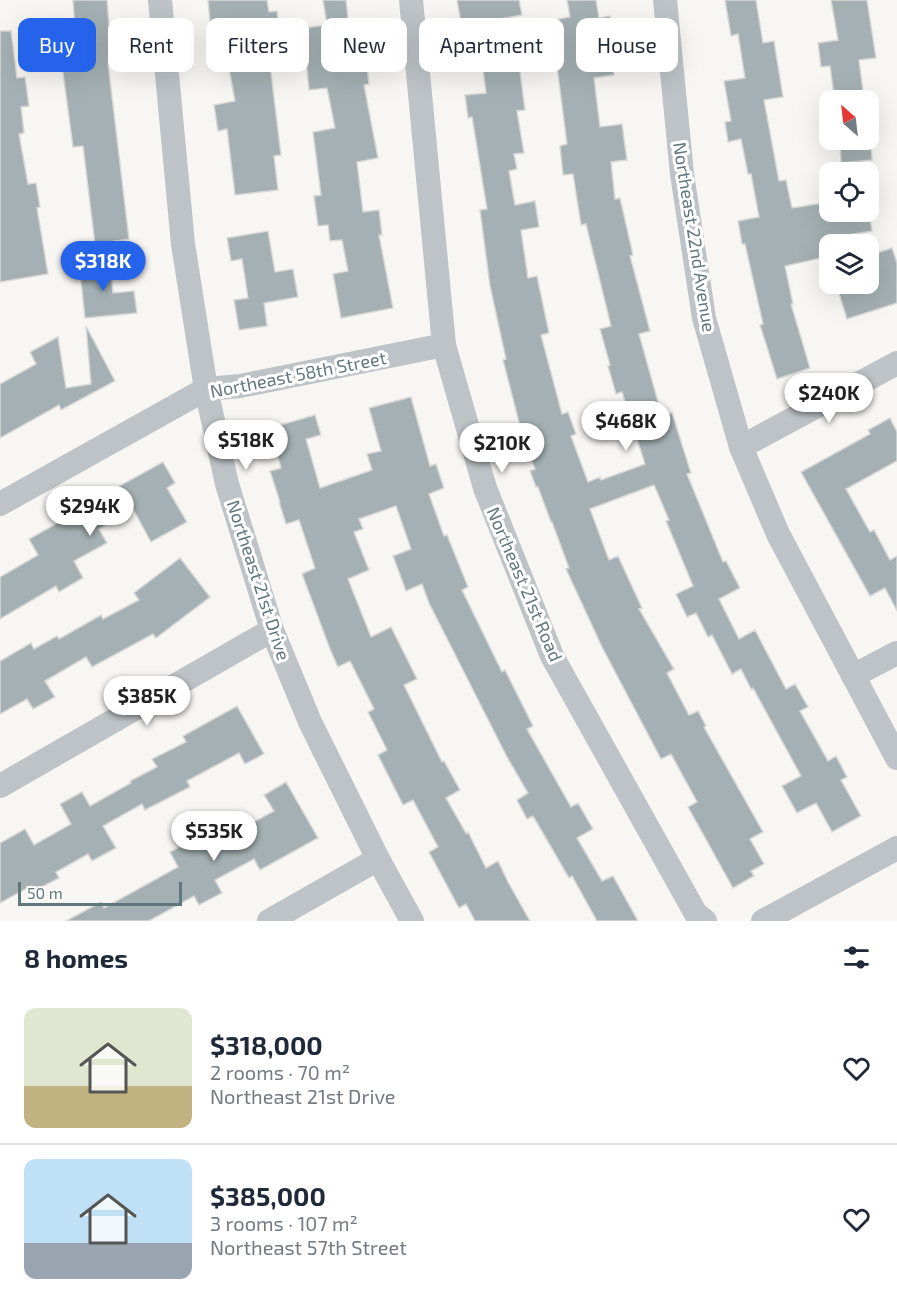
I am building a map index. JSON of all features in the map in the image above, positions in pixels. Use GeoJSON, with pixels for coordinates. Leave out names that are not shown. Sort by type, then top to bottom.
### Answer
{"type":"FeatureCollection","features":[{"type":"Feature","properties":{"kind":"street","name":"Northeast 21st Drive"},"geometry":{"type":"LineString","coordinates":[[160,0],[183,244],[206,389],[227,484],[273,630],[310,722],[378,859],[412,921]]}},
{"type":"Feature","properties":{"kind":"street","name":"Northeast 21st Road"},"geometry":{"type":"LineString","coordinates":[[411,0],[444,345],[485,488],[552,656],[696,914],[705,921]]}},
{"type":"Feature","properties":{"kind":"street","name":"Northeast 22nd Avenue"},"geometry":{"type":"LineString","coordinates":[[666,0],[682,174],[704,318],[741,447],[778,534],[897,758]]}},
{"type":"Feature","properties":{"kind":"street","name":"Northeast 58th Street"},"geometry":{"type":"LineString","coordinates":[[0,504],[206,389],[240,386],[444,345]]}},
{"type":"Feature","properties":{"kind":"street"},"geometry":{"type":"LineString","coordinates":[[741,447],[897,363]]}},
{"type":"Feature","properties":{"kind":"street"},"geometry":{"type":"LineString","coordinates":[[0,786],[273,630]]}},
{"type":"Feature","properties":{"kind":"street"},"geometry":{"type":"LineString","coordinates":[[853,676],[897,652]]}},
{"type":"Feature","properties":{"kind":"street"},"geometry":{"type":"LineString","coordinates":[[763,921],[897,848]]}},
{"type":"Feature","properties":{"kind":"street"},"geometry":{"type":"LineString","coordinates":[[269,921],[378,859]]}},
{"type":"Feature","properties":{"kind":"building"},"geometry":{"type":"Polygon","coordinates":[[[73,0],[107,0],[108,72],[129,239],[95,244],[83,146],[73,147],[63,72],[96,72],[96,18],[74,18],[73,0]]]}},
{"type":"Feature","properties":{"kind":"building"},"geometry":{"type":"Polygon","coordinates":[[[208,0],[267,0],[269,12],[277,11],[278,18],[210,18],[208,0]]]}},
{"type":"Feature","properties":{"kind":"building"},"geometry":{"type":"Polygon","coordinates":[[[323,0],[346,0],[348,18],[326,18],[323,0]]]}},
{"type":"Feature","properties":{"kind":"building"},"geometry":{"type":"Polygon","coordinates":[[[457,0],[519,0],[522,15],[506,18],[460,18],[457,0]]]}},
{"type":"Feature","properties":{"kind":"building"},"geometry":{"type":"Polygon","coordinates":[[[567,0],[596,0],[599,18],[576,18],[576,72],[614,72],[614,75],[594,78],[600,127],[622,124],[627,160],[611,162],[615,199],[620,198],[633,255],[630,256],[650,331],[639,334],[662,416],[672,413],[691,473],[687,474],[723,562],[726,561],[740,588],[719,599],[739,639],[755,630],[786,689],[795,684],[808,707],[800,711],[828,761],[836,756],[847,777],[841,780],[861,816],[832,832],[816,803],[797,813],[782,786],[801,776],[753,688],[751,689],[741,669],[732,674],[712,635],[708,637],[696,613],[687,617],[676,594],[693,586],[654,485],[590,509],[609,560],[618,556],[642,608],[639,609],[674,669],[667,673],[689,715],[698,711],[706,726],[704,727],[763,832],[750,839],[764,864],[751,871],[754,876],[733,888],[688,807],[697,802],[671,754],[661,759],[602,647],[566,569],[569,568],[530,471],[535,469],[521,430],[503,360],[506,359],[490,286],[480,210],[487,209],[472,117],[468,118],[465,95],[486,93],[483,72],[520,72],[525,110],[517,111],[524,153],[514,154],[517,169],[509,171],[515,205],[535,201],[539,227],[521,230],[528,278],[537,276],[549,333],[541,335],[562,414],[568,412],[576,434],[571,436],[588,482],[600,477],[601,480],[645,464],[622,392],[616,394],[608,366],[610,365],[600,329],[611,326],[586,224],[581,225],[573,174],[563,175],[560,146],[567,144],[558,72],[564,72],[564,18],[570,17],[567,0]]]}},
{"type":"Feature","properties":{"kind":"building"},"geometry":{"type":"Polygon","coordinates":[[[725,0],[756,0],[763,43],[774,41],[783,97],[764,100],[779,181],[786,180],[792,208],[819,204],[819,222],[871,222],[872,231],[854,234],[819,234],[819,258],[785,266],[793,304],[791,304],[810,368],[777,379],[760,325],[763,324],[738,221],[759,217],[751,174],[748,174],[741,139],[728,142],[725,122],[731,121],[724,81],[745,78],[738,34],[731,36],[725,0]]]}},
{"type":"Feature","properties":{"kind":"building"},"geometry":{"type":"Polygon","coordinates":[[[831,0],[867,0],[876,58],[859,60],[863,90],[833,90],[830,66],[821,67],[818,43],[838,40],[831,0]]]}},
{"type":"Feature","properties":{"kind":"building"},"geometry":{"type":"Polygon","coordinates":[[[321,26],[321,72],[368,72],[369,84],[364,85],[378,158],[357,162],[363,212],[379,210],[382,235],[379,235],[393,308],[341,318],[333,274],[348,271],[342,240],[330,241],[328,225],[318,226],[314,196],[321,195],[313,132],[335,128],[327,88],[309,90],[309,27],[321,26]]]}},
{"type":"Feature","properties":{"kind":"building"},"geometry":{"type":"Polygon","coordinates":[[[0,31],[11,31],[17,78],[25,77],[29,106],[21,107],[24,133],[19,134],[28,184],[36,183],[40,207],[37,208],[48,274],[0,282],[0,31]]]}},
{"type":"Feature","properties":{"kind":"building"},"geometry":{"type":"Polygon","coordinates":[[[230,72],[271,72],[281,155],[274,156],[278,190],[235,195],[227,129],[218,131],[214,105],[235,101],[230,72]]]}},
{"type":"Feature","properties":{"kind":"building"},"geometry":{"type":"Polygon","coordinates":[[[840,150],[872,150],[872,160],[841,162],[840,150]]]}},
{"type":"Feature","properties":{"kind":"building"},"geometry":{"type":"Polygon","coordinates":[[[268,231],[275,272],[293,269],[298,297],[264,303],[267,326],[239,330],[234,300],[248,298],[242,259],[231,261],[227,238],[268,231]]]}},
{"type":"Feature","properties":{"kind":"building"},"geometry":{"type":"Polygon","coordinates":[[[892,248],[897,263],[897,303],[847,319],[839,294],[879,294],[879,252],[892,248]]]}},
{"type":"Feature","properties":{"kind":"building"},"geometry":{"type":"Polygon","coordinates":[[[110,260],[113,293],[134,291],[137,313],[85,318],[79,263],[110,260]]]}},
{"type":"Feature","properties":{"kind":"building"},"geometry":{"type":"Polygon","coordinates":[[[86,326],[115,381],[61,410],[59,405],[0,438],[0,384],[36,364],[30,352],[58,337],[66,388],[91,384],[86,326]]]}},
{"type":"Feature","properties":{"kind":"building"},"geometry":{"type":"Polygon","coordinates":[[[411,397],[430,466],[436,464],[444,488],[429,494],[444,536],[447,535],[468,587],[462,590],[502,672],[505,670],[533,726],[527,729],[571,807],[578,803],[593,829],[577,838],[602,881],[613,876],[638,921],[597,921],[572,876],[569,878],[533,816],[527,819],[517,800],[528,793],[507,757],[429,603],[422,584],[406,591],[393,556],[411,549],[396,506],[359,519],[363,529],[354,532],[369,570],[348,579],[371,637],[391,627],[417,679],[404,685],[442,762],[444,761],[460,790],[446,798],[466,833],[468,832],[486,868],[498,861],[530,921],[475,921],[466,904],[459,908],[429,852],[438,847],[413,800],[403,805],[378,755],[387,750],[368,712],[374,709],[350,661],[338,667],[330,649],[302,574],[315,568],[299,520],[286,524],[270,471],[281,468],[270,428],[315,415],[321,435],[306,439],[320,488],[372,470],[367,454],[381,451],[369,408],[411,397]]]}},
{"type":"Feature","properties":{"kind":"building"},"geometry":{"type":"Polygon","coordinates":[[[890,418],[897,432],[897,461],[846,489],[870,532],[874,530],[890,560],[897,556],[897,611],[885,588],[870,596],[801,472],[870,434],[868,430],[890,418]]]}},
{"type":"Feature","properties":{"kind":"building"},"geometry":{"type":"Polygon","coordinates":[[[163,462],[175,483],[167,488],[187,522],[151,542],[133,509],[99,529],[107,543],[74,561],[83,578],[59,592],[56,586],[0,619],[0,577],[38,555],[29,539],[163,462]]]}},
{"type":"Feature","properties":{"kind":"building"},"geometry":{"type":"Polygon","coordinates":[[[180,558],[210,597],[156,638],[153,634],[92,667],[86,657],[45,681],[55,697],[33,709],[27,699],[0,714],[0,661],[31,643],[34,649],[57,636],[59,639],[101,615],[103,619],[139,600],[134,593],[180,558]]]}},
{"type":"Feature","properties":{"kind":"building"},"geometry":{"type":"Polygon","coordinates":[[[237,706],[264,754],[245,764],[239,753],[187,781],[190,787],[145,810],[142,804],[103,826],[116,848],[92,861],[88,854],[56,872],[59,878],[34,891],[31,886],[0,903],[0,843],[25,829],[34,845],[71,824],[60,804],[82,792],[90,806],[157,767],[152,759],[186,742],[183,736],[237,706]]]}},
{"type":"Feature","properties":{"kind":"building"},"geometry":{"type":"Polygon","coordinates":[[[286,782],[318,838],[260,870],[254,859],[215,880],[222,893],[199,905],[194,896],[149,921],[66,921],[101,902],[104,908],[178,867],[170,852],[223,823],[230,835],[274,811],[264,795],[286,782]]]}}]}
